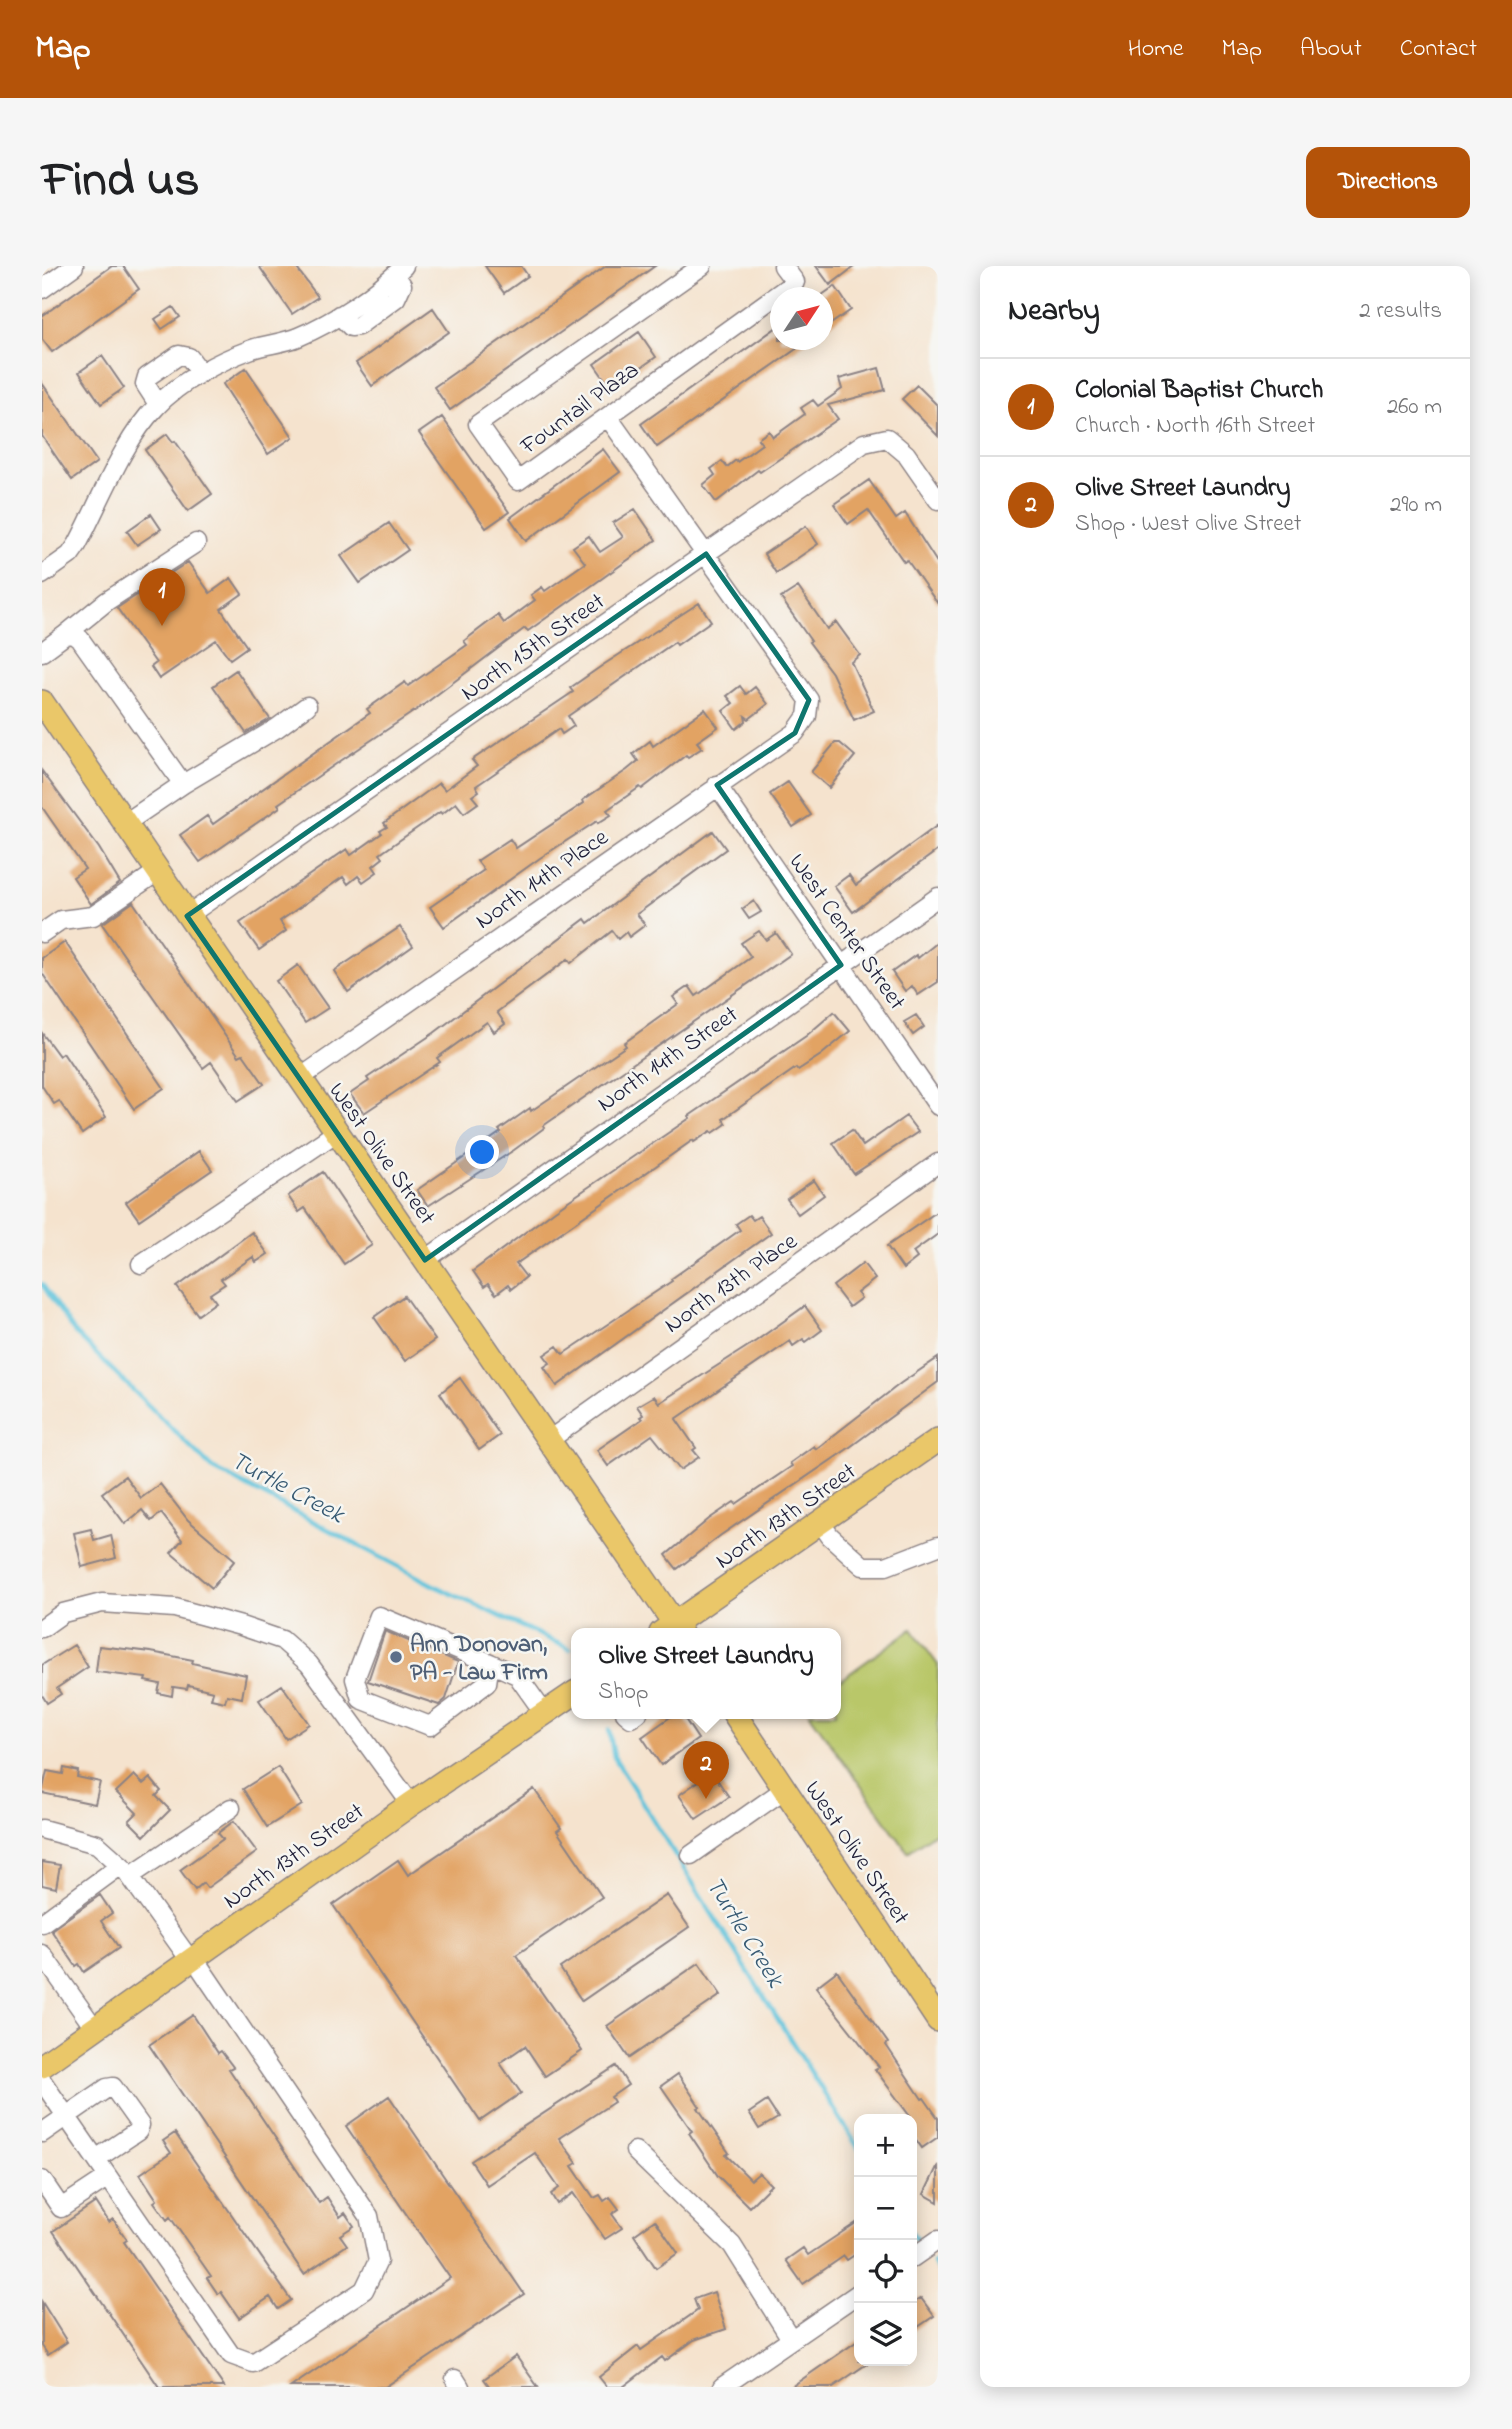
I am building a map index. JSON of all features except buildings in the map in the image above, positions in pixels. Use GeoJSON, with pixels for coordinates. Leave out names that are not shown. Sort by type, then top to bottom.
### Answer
{"type":"FeatureCollection","features":[{"type":"Feature","properties":{"kind":"main road","name":"West Olive Street"},"geometry":{"type":"LineString","coordinates":[[42,702],[550,1440],[671,1628]]}},
{"type":"Feature","properties":{"kind":"main road","name":"North 13th Street"},"geometry":{"type":"LineString","coordinates":[[675,1628],[938,1440]]}},
{"type":"Feature","properties":{"kind":"main road","name":"North 13th Street"},"geometry":{"type":"LineString","coordinates":[[42,2066],[411,1804],[571,1695]]}},
{"type":"Feature","properties":{"kind":"main road","name":"West Olive Street"},"geometry":{"type":"LineString","coordinates":[[738,1719],[938,2020]]}},
{"type":"Feature","properties":{"kind":"street"},"geometry":{"type":"LineString","coordinates":[[42,289],[74,266]]}},
{"type":"Feature","properties":{"kind":"street","name":"Fountail Plaza"},"geometry":{"type":"LineString","coordinates":[[702,266],[478,424],[518,481],[795,282],[783,266]]}},
{"type":"Feature","properties":{"kind":"street"},"geometry":{"type":"LineString","coordinates":[[42,575],[69,555],[77,545],[136,429],[158,404],[201,373],[252,349],[297,338],[339,315],[400,270]]}},
{"type":"Feature","properties":{"kind":"street"},"geometry":{"type":"LineString","coordinates":[[158,404],[145,384],[147,377],[179,355],[189,357],[201,373]]}},
{"type":"Feature","properties":{"kind":"street"},"geometry":{"type":"LineString","coordinates":[[608,417],[706,554]]}},
{"type":"Feature","properties":{"kind":"street","name":"North 15th Street"},"geometry":{"type":"LineString","coordinates":[[187,916],[864,443],[887,438],[906,454],[938,500]]}},
{"type":"Feature","properties":{"kind":"street"},"geometry":{"type":"LineString","coordinates":[[42,652],[107,601],[196,542]]}},
{"type":"Feature","properties":{"kind":"street","name":"North 14th Place"},"geometry":{"type":"LineString","coordinates":[[300,1078],[795,733],[807,716],[809,701],[706,554]]}},
{"type":"Feature","properties":{"kind":"street"},"geometry":{"type":"LineString","coordinates":[[65,635],[74,634],[80,639],[183,784]]}},
{"type":"Feature","properties":{"kind":"street"},"geometry":{"type":"LineString","coordinates":[[124,824],[183,784],[277,728],[307,706]]}},
{"type":"Feature","properties":{"kind":"street","name":"West Center Street"},"geometry":{"type":"LineString","coordinates":[[717,785],[938,1106]]}},
{"type":"Feature","properties":{"kind":"street"},"geometry":{"type":"LineString","coordinates":[[42,933],[61,920],[93,916],[158,873]]}},
{"type":"Feature","properties":{"kind":"street","name":"North 14th Street"},"geometry":{"type":"LineString","coordinates":[[425,1260],[938,897]]}},
{"type":"Feature","properties":{"kind":"street"},"geometry":{"type":"LineString","coordinates":[[141,1264],[337,1132]]}},
{"type":"Feature","properties":{"kind":"street","name":"North 13th Place"},"geometry":{"type":"LineString","coordinates":[[550,1440],[938,1163]]}},
{"type":"Feature","properties":{"kind":"street"},"geometry":{"type":"LineString","coordinates":[[820,1522],[830,1536],[863,1566],[886,1566],[938,1546]]}},
{"type":"Feature","properties":{"kind":"street"},"geometry":{"type":"LineString","coordinates":[[42,1628],[63,1613],[102,1603],[175,1608],[282,1640],[309,1664],[411,1804]]}},
{"type":"Feature","properties":{"kind":"street"},"geometry":{"type":"LineString","coordinates":[[361,1699],[355,1679],[379,1616],[517,1675],[544,1713]]}},
{"type":"Feature","properties":{"kind":"street"},"geometry":{"type":"LineString","coordinates":[[361,1699],[430,1726],[487,1683],[490,1662]]}},
{"type":"Feature","properties":{"kind":"street"},"geometry":{"type":"LineString","coordinates":[[344,1711],[361,1699]]}},
{"type":"Feature","properties":{"kind":"street"},"geometry":{"type":"LineString","coordinates":[[691,1855],[785,1789]]}},
{"type":"Feature","properties":{"kind":"street"},"geometry":{"type":"LineString","coordinates":[[42,1923],[231,1808]]}},
{"type":"Feature","properties":{"kind":"street"},"geometry":{"type":"LineString","coordinates":[[42,1829],[97,1843],[126,1871],[192,1959],[369,2216],[378,2261],[364,2290],[254,2363],[231,2355],[42,2081]]}},
{"type":"Feature","properties":{"kind":"street"},"geometry":{"type":"LineString","coordinates":[[42,1954],[95,2029]]}},
{"type":"Feature","properties":{"kind":"street"},"geometry":{"type":"LineString","coordinates":[[42,2133],[107,2088],[113,2087],[140,2125],[138,2131],[96,2159]]}},
{"type":"Feature","properties":{"kind":"street"},"geometry":{"type":"LineString","coordinates":[[635,2151],[732,2245],[791,2339]]}},
{"type":"Feature","properties":{"kind":"street"},"geometry":{"type":"LineString","coordinates":[[42,2180],[61,2208],[108,2176]]}},
{"type":"Feature","properties":{"kind":"street"},"geometry":{"type":"LineString","coordinates":[[917,2255],[938,2240]]}},
{"type":"Feature","properties":{"kind":"street"},"geometry":{"type":"LineString","coordinates":[[722,2387],[854,2296]]}},
{"type":"Feature","properties":{"kind":"highlighted area"},"geometry":{"type":"Polygon","coordinates":[[[706,554],[809,700],[795,733],[717,785],[841,965],[425,1260],[187,916],[706,554]]]}},
{"type":"Feature","properties":{"kind":"green space"},"geometry":{"type":"Polygon","coordinates":[[[912,1629],[938,1665],[938,1830],[908,1852],[813,1719],[841,1719],[841,1679],[912,1629]]]}},
{"type":"Feature","properties":{"kind":"waterway","name":"Turtle Creek"},"geometry":{"type":"LineString","coordinates":[[42,1284],[75,1333],[212,1468],[435,1586],[570,1649]]}},
{"type":"Feature","properties":{"kind":"waterway","name":"Turtle Creek"},"geometry":{"type":"LineString","coordinates":[[609,1730],[614,1757],[854,2141]]}},
{"type":"Feature","properties":{"kind":"waterway","name":"Turtle Creek"},"geometry":{"type":"LineString","coordinates":[[933,2263],[938,2270]]}},
{"type":"Feature","properties":{"kind":"place","name":"Colonial Baptist Church"},"geometry":{"type":"Point","coordinates":[162,626]}},
{"type":"Feature","properties":{"kind":"place","name":"Ann Donovan, PA - Law Firm"},"geometry":{"type":"Point","coordinates":[396,1657]}},
{"type":"Feature","properties":{"kind":"place","name":"Olive Street Laundry"},"geometry":{"type":"Point","coordinates":[706,1799]}}]}
